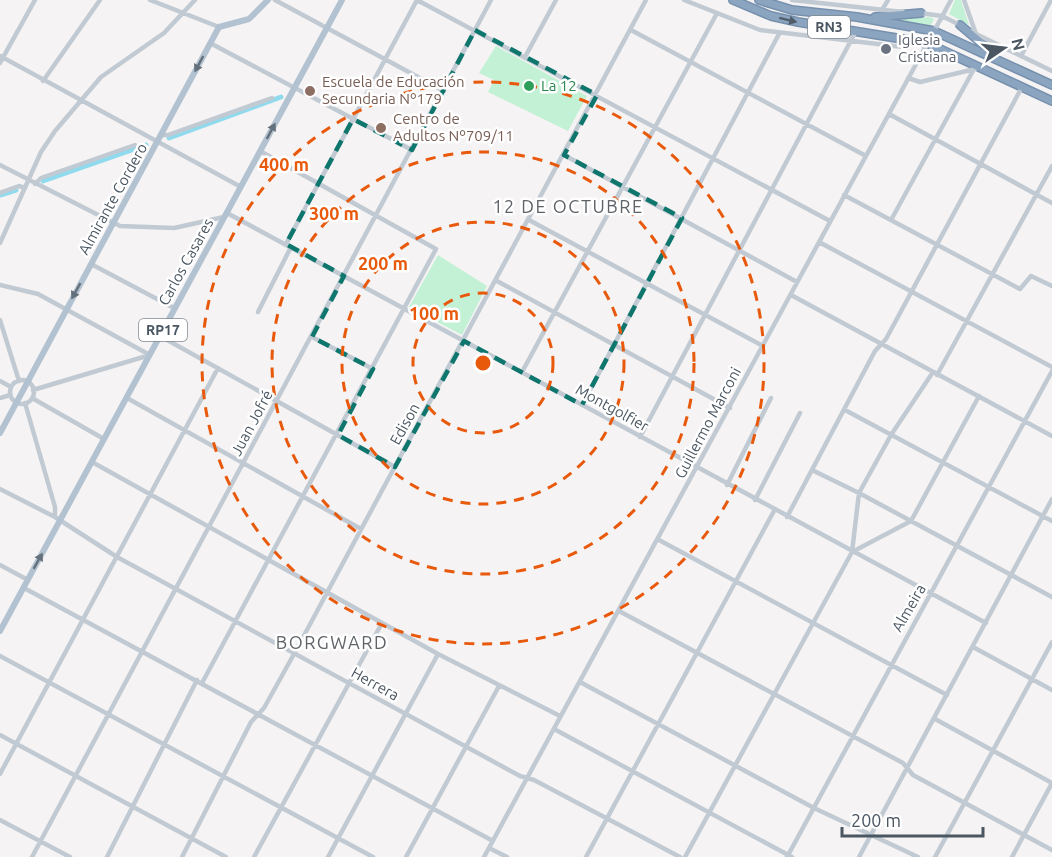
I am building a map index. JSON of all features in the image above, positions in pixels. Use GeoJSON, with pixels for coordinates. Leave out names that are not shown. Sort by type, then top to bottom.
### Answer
{"type":"FeatureCollection","features":[{"type":"Feature","properties":{"kind":"highway","name":"RN3"},"geometry":{"type":"LineString","coordinates":[[733,0],[784,19],[927,43],[1052,101]]}},
{"type":"Feature","properties":{"kind":"highway","name":"RN3"},"geometry":{"type":"LineString","coordinates":[[759,0],[792,10],[858,17],[934,31],[1052,85]]}},
{"type":"Feature","properties":{"kind":"highway"},"geometry":{"type":"LineString","coordinates":[[858,17],[921,13]]}},
{"type":"Feature","properties":{"kind":"highway","name":"RN3"},"geometry":{"type":"LineString","coordinates":[[960,25],[1007,63]]}},
{"type":"Feature","properties":{"kind":"main road"},"geometry":{"type":"LineString","coordinates":[[219,27],[249,19],[268,0]]}},
{"type":"Feature","properties":{"kind":"main road","name":"Carlos Casares"},"geometry":{"type":"LineString","coordinates":[[0,631],[342,0]]}},
{"type":"Feature","properties":{"kind":"main road","name":"Almirante Cordero"},"geometry":{"type":"LineString","coordinates":[[0,433],[219,27]]}},
{"type":"Feature","properties":{"kind":"street"},"geometry":{"type":"LineString","coordinates":[[0,63],[36,0]]}},
{"type":"Feature","properties":{"kind":"street"},"geometry":{"type":"LineString","coordinates":[[43,81],[100,0]]}},
{"type":"Feature","properties":{"kind":"street"},"geometry":{"type":"LineString","coordinates":[[150,0],[219,27]]}},
{"type":"Feature","properties":{"kind":"street"},"geometry":{"type":"LineString","coordinates":[[0,243],[51,136],[80,100],[114,66],[159,37],[195,0]]}},
{"type":"Feature","properties":{"kind":"street"},"geometry":{"type":"LineString","coordinates":[[275,0],[444,91]]}},
{"type":"Feature","properties":{"kind":"street"},"geometry":{"type":"LineString","coordinates":[[258,312],[319,182],[384,59],[419,0],[830,221]]}},
{"type":"Feature","properties":{"kind":"street","name":"Juan Jofré"},"geometry":{"type":"LineString","coordinates":[[32,857],[491,0]]}},
{"type":"Feature","properties":{"kind":"street"},"geometry":{"type":"LineString","coordinates":[[525,57],[556,0]]}},
{"type":"Feature","properties":{"kind":"street","name":"Edison"},"geometry":{"type":"LineString","coordinates":[[182,857],[222,775],[252,720],[259,714],[294,654],[497,281],[646,0]]}},
{"type":"Feature","properties":{"kind":"street"},"geometry":{"type":"LineString","coordinates":[[684,0],[746,26],[779,34],[903,47]]}},
{"type":"Feature","properties":{"kind":"street"},"geometry":{"type":"LineString","coordinates":[[792,0],[942,16],[1052,71]]}},
{"type":"Feature","properties":{"kind":"street"},"geometry":{"type":"LineString","coordinates":[[882,10],[888,0]]}},
{"type":"Feature","properties":{"kind":"street","name":"Guillermo Marconi"},"geometry":{"type":"LineString","coordinates":[[484,857],[659,540],[951,0]]}},
{"type":"Feature","properties":{"kind":"street"},"geometry":{"type":"LineString","coordinates":[[964,0],[976,34]]}},
{"type":"Feature","properties":{"kind":"street"},"geometry":{"type":"LineString","coordinates":[[1021,56],[1051,0]]}},
{"type":"Feature","properties":{"kind":"street"},"geometry":{"type":"LineString","coordinates":[[522,372],[716,15]]}},
{"type":"Feature","properties":{"kind":"street"},"geometry":{"type":"LineString","coordinates":[[631,30],[866,156]]}},
{"type":"Feature","properties":{"kind":"street"},"geometry":{"type":"LineString","coordinates":[[640,437],[856,31]]}},
{"type":"Feature","properties":{"kind":"street"},"geometry":{"type":"LineString","coordinates":[[582,405],[779,34]]}},
{"type":"Feature","properties":{"kind":"street"},"geometry":{"type":"LineString","coordinates":[[210,43],[412,150]]}},
{"type":"Feature","properties":{"kind":"street"},"geometry":{"type":"LineString","coordinates":[[2,57],[241,187]]}},
{"type":"Feature","properties":{"kind":"street"},"geometry":{"type":"LineString","coordinates":[[891,220],[974,69]]}},
{"type":"Feature","properties":{"kind":"street"},"geometry":{"type":"LineString","coordinates":[[908,78],[920,81],[974,69],[990,72]]}},
{"type":"Feature","properties":{"kind":"street"},"geometry":{"type":"LineString","coordinates":[[787,517],[982,164],[1022,87]]}},
{"type":"Feature","properties":{"kind":"street"},"geometry":{"type":"LineString","coordinates":[[161,135],[168,135],[272,98]]}},
{"type":"Feature","properties":{"kind":"street"},"geometry":{"type":"LineString","coordinates":[[889,114],[1052,203]]}},
{"type":"Feature","properties":{"kind":"street"},"geometry":{"type":"LineString","coordinates":[[35,184],[41,178],[135,145]]}},
{"type":"Feature","properties":{"kind":"street"},"geometry":{"type":"LineString","coordinates":[[107,857],[165,743],[338,435],[436,249],[378,214],[260,151]]}},
{"type":"Feature","properties":{"kind":"street"},"geometry":{"type":"LineString","coordinates":[[564,155],[797,282]]}},
{"type":"Feature","properties":{"kind":"street"},"geometry":{"type":"LineString","coordinates":[[0,165],[112,224],[162,229],[190,226],[226,215]]}},
{"type":"Feature","properties":{"kind":"street"},"geometry":{"type":"LineString","coordinates":[[685,857],[737,766],[852,552],[859,493],[891,435],[935,373],[1052,166]]}},
{"type":"Feature","properties":{"kind":"street"},"geometry":{"type":"LineString","coordinates":[[0,193],[19,186],[26,188]]}},
{"type":"Feature","properties":{"kind":"street"},"geometry":{"type":"LineString","coordinates":[[844,195],[1020,290],[1031,276],[1052,286]]}},
{"type":"Feature","properties":{"kind":"street","name":"Montgolfier"},"geometry":{"type":"LineString","coordinates":[[226,215],[288,245],[774,511],[986,623]]}},
{"type":"Feature","properties":{"kind":"street"},"geometry":{"type":"LineString","coordinates":[[529,220],[763,346]]}},
{"type":"Feature","properties":{"kind":"street"},"geometry":{"type":"LineString","coordinates":[[819,242],[966,320],[1052,369]]}},
{"type":"Feature","properties":{"kind":"street"},"geometry":{"type":"LineString","coordinates":[[91,264],[174,308]]}},
{"type":"Feature","properties":{"kind":"street"},"geometry":{"type":"LineString","coordinates":[[497,281],[730,408]]}},
{"type":"Feature","properties":{"kind":"street"},"geometry":{"type":"LineString","coordinates":[[0,285],[29,290],[150,355]]}},
{"type":"Feature","properties":{"kind":"street"},"geometry":{"type":"LineString","coordinates":[[790,295],[1052,436]]}},
{"type":"Feature","properties":{"kind":"street"},"geometry":{"type":"LineString","coordinates":[[0,320],[19,381]]}},
{"type":"Feature","properties":{"kind":"street"},"geometry":{"type":"LineString","coordinates":[[160,336],[395,467]]}},
{"type":"Feature","properties":{"kind":"street"},"geometry":{"type":"LineString","coordinates":[[312,337],[373,369]]}},
{"type":"Feature","properties":{"kind":"street"},"geometry":{"type":"LineString","coordinates":[[33,390],[150,355]]}},
{"type":"Feature","properties":{"kind":"street"},"geometry":{"type":"LineString","coordinates":[[0,774],[218,368]]}},
{"type":"Feature","properties":{"kind":"street","name":"Almeira"},"geometry":{"type":"LineString","coordinates":[[789,856],[852,736],[990,488],[1052,369]]}},
{"type":"Feature","properties":{"kind":"street"},"geometry":{"type":"LineString","coordinates":[[0,381],[11,387]]}},
{"type":"Feature","properties":{"kind":"street"},"geometry":{"type":"LineString","coordinates":[[19,381],[28,382],[33,390],[32,398],[25,403],[16,403],[10,395],[11,387],[19,381]]}},
{"type":"Feature","properties":{"kind":"street"},"geometry":{"type":"LineString","coordinates":[[0,399],[10,395]]}},
{"type":"Feature","properties":{"kind":"street"},"geometry":{"type":"LineString","coordinates":[[852,552],[911,521],[979,396]]}},
{"type":"Feature","properties":{"kind":"street"},"geometry":{"type":"LineString","coordinates":[[32,398],[104,439]]}},
{"type":"Feature","properties":{"kind":"street"},"geometry":{"type":"LineString","coordinates":[[127,398],[361,529]]}},
{"type":"Feature","properties":{"kind":"street"},"geometry":{"type":"LineString","coordinates":[[727,485],[771,398]]}},
{"type":"Feature","properties":{"kind":"street"},"geometry":{"type":"LineString","coordinates":[[25,403],[55,507],[55,517]]}},
{"type":"Feature","properties":{"kind":"street"},"geometry":{"type":"LineString","coordinates":[[845,410],[1052,521]]}},
{"type":"Feature","properties":{"kind":"street"},"geometry":{"type":"LineString","coordinates":[[755,500],[800,413]]}},
{"type":"Feature","properties":{"kind":"street"},"geometry":{"type":"LineString","coordinates":[[92,462],[438,654],[499,686],[512,689],[560,716]]}},
{"type":"Feature","properties":{"kind":"street"},"geometry":{"type":"LineString","coordinates":[[812,471],[859,493],[1052,597]]}},
{"type":"Feature","properties":{"kind":"street","name":"Herrera"},"geometry":{"type":"LineString","coordinates":[[0,489],[55,517],[117,558],[294,654],[466,747],[680,857]]}},
{"type":"Feature","properties":{"kind":"street"},"geometry":{"type":"LineString","coordinates":[[859,857],[1052,499]]}},
{"type":"Feature","properties":{"kind":"street"},"geometry":{"type":"LineString","coordinates":[[586,857],[774,511]]}},
{"type":"Feature","properties":{"kind":"street"},"geometry":{"type":"LineString","coordinates":[[659,540],[947,695]]}},
{"type":"Feature","properties":{"kind":"street"},"geometry":{"type":"LineString","coordinates":[[0,565],[28,580]]}},
{"type":"Feature","properties":{"kind":"street"},"geometry":{"type":"LineString","coordinates":[[24,588],[493,841]]}},
{"type":"Feature","properties":{"kind":"street"},"geometry":{"type":"LineString","coordinates":[[619,611],[903,763],[913,775],[1052,850]]}},
{"type":"Feature","properties":{"kind":"street"},"geometry":{"type":"LineString","coordinates":[[254,857],[382,623]]}},
{"type":"Feature","properties":{"kind":"street"},"geometry":{"type":"LineString","coordinates":[[935,857],[1052,642]]}},
{"type":"Feature","properties":{"kind":"street"},"geometry":{"type":"LineString","coordinates":[[973,647],[1052,690]]}},
{"type":"Feature","properties":{"kind":"street"},"geometry":{"type":"LineString","coordinates":[[328,857],[438,654]]}},
{"type":"Feature","properties":{"kind":"street"},"geometry":{"type":"LineString","coordinates":[[0,656],[373,857]]}},
{"type":"Feature","properties":{"kind":"street"},"geometry":{"type":"LineString","coordinates":[[580,682],[814,808],[918,857]]}},
{"type":"Feature","properties":{"kind":"street"},"geometry":{"type":"LineString","coordinates":[[406,857],[499,686]]}},
{"type":"Feature","properties":{"kind":"street"},"geometry":{"type":"LineString","coordinates":[[934,719],[1052,783],[1012,857]]}},
{"type":"Feature","properties":{"kind":"street"},"geometry":{"type":"LineString","coordinates":[[554,729],[789,856]]}},
{"type":"Feature","properties":{"kind":"street"},"geometry":{"type":"LineString","coordinates":[[0,735],[226,857]]}},
{"type":"Feature","properties":{"kind":"street"},"geometry":{"type":"LineString","coordinates":[[0,820],[70,857]]}},
{"type":"Feature","properties":{"kind":"street"},"geometry":{"type":"LineString","coordinates":[[489,848],[507,857]]}},
{"type":"Feature","properties":{"kind":"highlighted area"},"geometry":{"type":"Polygon","coordinates":[[[475,30],[597,95],[564,155],[682,218],[582,405],[464,341],[395,467],[338,435],[373,369],[312,337],[344,276],[286,244],[353,119],[412,150],[475,30]]]}},
{"type":"Feature","properties":{"kind":"green space"},"geometry":{"type":"Polygon","coordinates":[[[955,0],[961,0],[969,25],[949,14],[955,0]]]}},
{"type":"Feature","properties":{"kind":"green space"},"geometry":{"type":"Polygon","coordinates":[[[930,17],[934,19],[930,27],[886,19],[930,17]]]}},
{"type":"Feature","properties":{"kind":"green space","name":"La 12"},"geometry":{"type":"Polygon","coordinates":[[[496,46],[587,96],[568,131],[488,92],[494,80],[479,73],[496,46]]]}},
{"type":"Feature","properties":{"kind":"green space"},"geometry":{"type":"Polygon","coordinates":[[[438,255],[487,286],[462,335],[409,307],[438,255]]]}},
{"type":"Feature","properties":{"kind":"waterway"},"geometry":{"type":"LineString","coordinates":[[169,138],[281,97]]}},
{"type":"Feature","properties":{"kind":"waterway"},"geometry":{"type":"LineString","coordinates":[[43,181],[146,145]]}},
{"type":"Feature","properties":{"kind":"waterway"},"geometry":{"type":"LineString","coordinates":[[0,195],[16,190]]}},
{"type":"Feature","properties":{"kind":"place","name":"Iglesia Cristiana"},"geometry":{"type":"Point","coordinates":[886,49]}},
{"type":"Feature","properties":{"kind":"place","name":"La 12"},"geometry":{"type":"Point","coordinates":[529,86]}},
{"type":"Feature","properties":{"kind":"place","name":"Escuela de Educación Secundaria Nº179"},"geometry":{"type":"Point","coordinates":[310,91]}},
{"type":"Feature","properties":{"kind":"place","name":"Centro de Adultos Nº709/11"},"geometry":{"type":"Point","coordinates":[381,128]}},
{"type":"Feature","properties":{"kind":"district","name":"12 DE OCTUBRE"},"geometry":{"type":"Point","coordinates":[568,207]}},
{"type":"Feature","properties":{"kind":"district","name":"BORGWARD"},"geometry":{"type":"Point","coordinates":[332,643]}}]}
